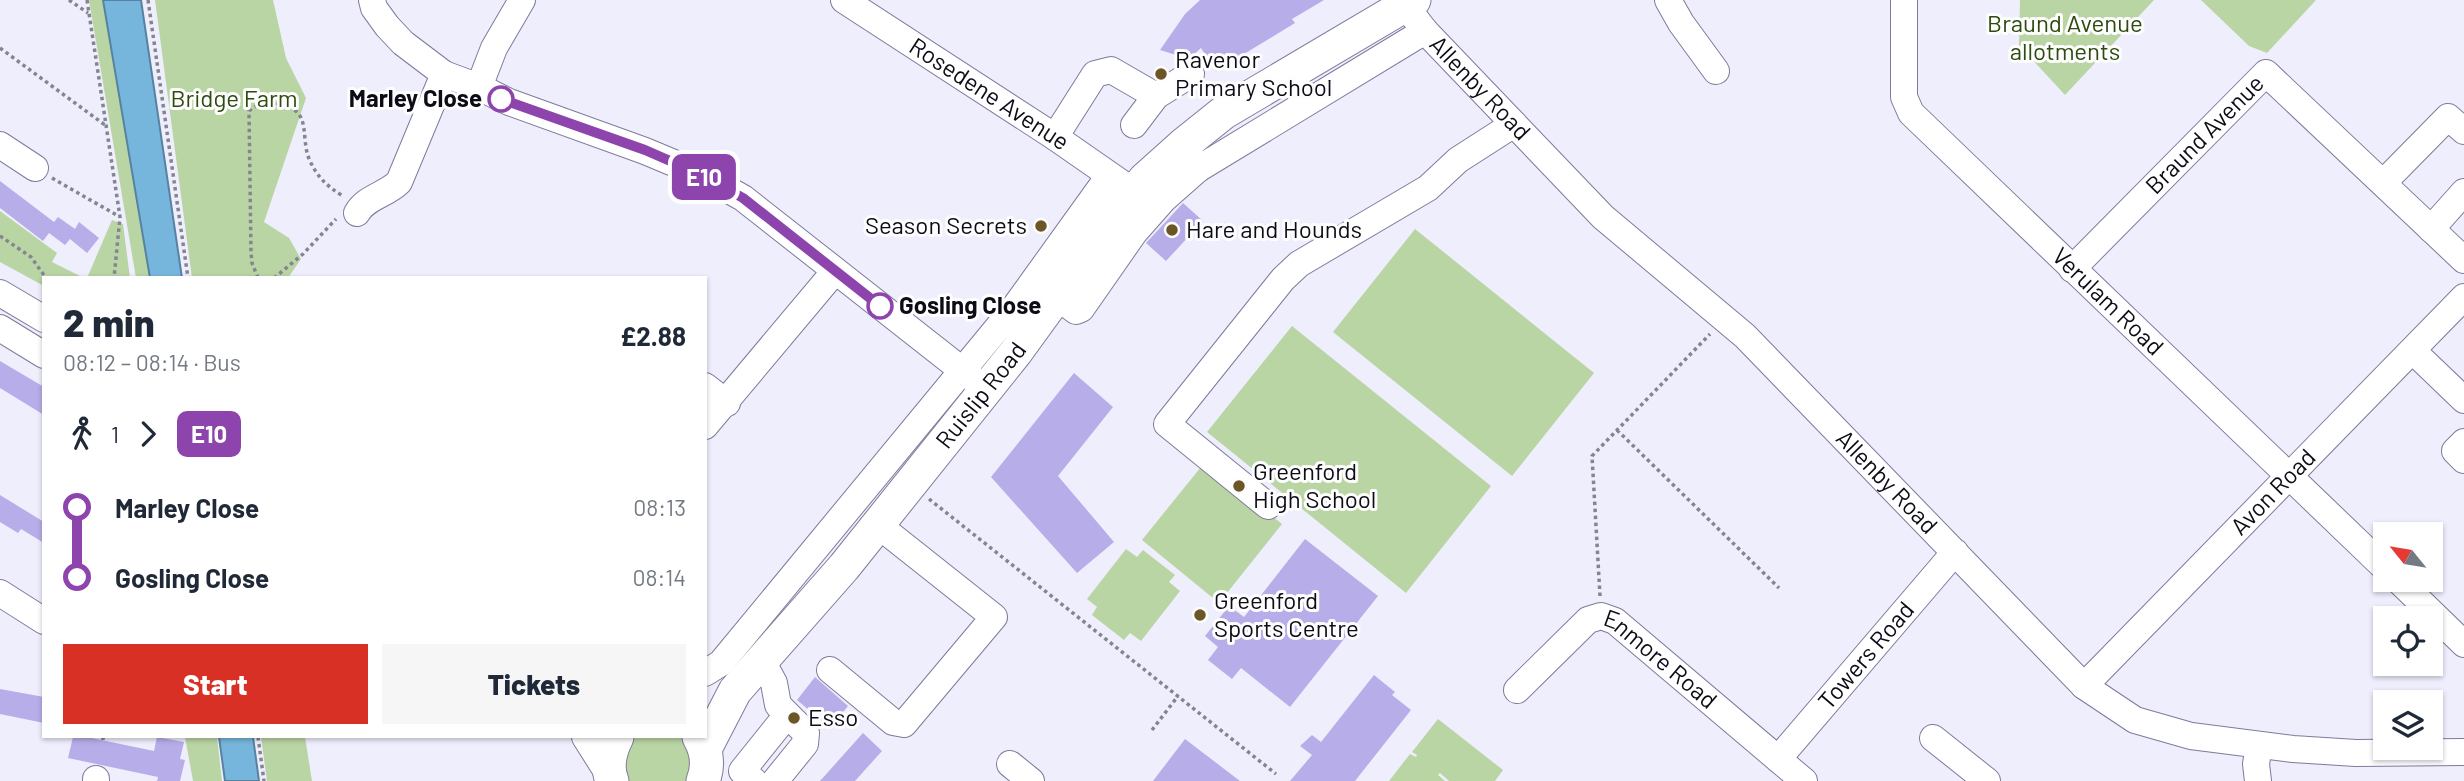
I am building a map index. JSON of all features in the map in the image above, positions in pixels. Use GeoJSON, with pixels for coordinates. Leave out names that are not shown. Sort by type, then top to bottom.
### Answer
{"type":"FeatureCollection","features":[{"type":"Feature","properties":{"kind":"main road","name":"Ruislip Road"},"geometry":{"type":"LineString","coordinates":[[706,762],[720,696],[762,661],[850,571],[974,380],[1057,297],[1123,205],[1191,157],[1223,113],[1409,2]]}},
{"type":"Feature","properties":{"kind":"main road"},"geometry":{"type":"LineString","coordinates":[[611,778],[611,750],[617,738]]}},
{"type":"Feature","properties":{"kind":"street"},"geometry":{"type":"LineString","coordinates":[[372,0],[374,8],[403,43],[444,74],[479,87],[501,99],[645,150],[700,174],[743,198],[974,380]]}},
{"type":"Feature","properties":{"kind":"street"},"geometry":{"type":"LineString","coordinates":[[479,87],[494,48],[522,0]]}},
{"type":"Feature","properties":{"kind":"street","name":"Rosedene Avenue"},"geometry":{"type":"LineString","coordinates":[[844,0],[1055,137],[1123,205]]}},
{"type":"Feature","properties":{"kind":"street"},"geometry":{"type":"LineString","coordinates":[[1668,0],[1681,23],[1716,71]]}},
{"type":"Feature","properties":{"kind":"street","name":"Verulam Road"},"geometry":{"type":"LineString","coordinates":[[1904,0],[1904,97],[1911,113],[2373,556]]}},
{"type":"Feature","properties":{"kind":"street","name":"Allenby Road"},"geometry":{"type":"LineString","coordinates":[[1409,2],[1425,31],[1603,217],[1725,318],[2084,686],[2135,720],[2191,736],[2356,753],[2464,752]]}},
{"type":"Feature","properties":{"kind":"street"},"geometry":{"type":"LineString","coordinates":[[1191,157],[1425,31]]}},
{"type":"Feature","properties":{"kind":"street"},"geometry":{"type":"LineString","coordinates":[[1055,137],[1095,74],[1111,70],[1156,96]]}},
{"type":"Feature","properties":{"kind":"street","name":"Braund Avenue"},"geometry":{"type":"LineString","coordinates":[[2072,269],[2266,73],[2464,260]]}},
{"type":"Feature","properties":{"kind":"street"},"geometry":{"type":"LineString","coordinates":[[348,211],[391,190],[399,182],[444,74]]}},
{"type":"Feature","properties":{"kind":"street"},"geometry":{"type":"LineString","coordinates":[[1133,125],[1156,96],[1191,74]]}},
{"type":"Feature","properties":{"kind":"street"},"geometry":{"type":"LineString","coordinates":[[2383,183],[2448,117],[2464,131]]}},
{"type":"Feature","properties":{"kind":"street"},"geometry":{"type":"LineString","coordinates":[[1268,506],[1167,424],[1283,279],[1299,264],[1428,188],[1458,160],[1514,124]]}},
{"type":"Feature","properties":{"kind":"street"},"geometry":{"type":"LineString","coordinates":[[0,145],[34,168]]}},
{"type":"Feature","properties":{"kind":"street"},"geometry":{"type":"LineString","coordinates":[[2431,229],[2464,192]]}},
{"type":"Feature","properties":{"kind":"street"},"geometry":{"type":"LineString","coordinates":[[707,672],[721,663],[974,380],[1014,308],[1123,205]]}},
{"type":"Feature","properties":{"kind":"street"},"geometry":{"type":"LineString","coordinates":[[707,424],[835,271]]}},
{"type":"Feature","properties":{"kind":"street"},"geometry":{"type":"LineString","coordinates":[[0,293],[42,318]]}},
{"type":"Feature","properties":{"kind":"street","name":"Avon Road"},"geometry":{"type":"LineString","coordinates":[[2084,686],[2464,298]]}},
{"type":"Feature","properties":{"kind":"street"},"geometry":{"type":"LineString","coordinates":[[0,328],[42,354]]}},
{"type":"Feature","properties":{"kind":"street"},"geometry":{"type":"LineString","coordinates":[[2413,351],[2464,400]]}},
{"type":"Feature","properties":{"kind":"street"},"geometry":{"type":"LineString","coordinates":[[707,388],[727,403]]}},
{"type":"Feature","properties":{"kind":"street"},"geometry":{"type":"LineString","coordinates":[[2464,442],[2455,451],[2464,460]]}},
{"type":"Feature","properties":{"kind":"street"},"geometry":{"type":"LineString","coordinates":[[830,670],[893,722],[904,724],[994,617],[878,525]]}},
{"type":"Feature","properties":{"kind":"street","name":"Towers Road"},"geometry":{"type":"LineString","coordinates":[[1778,759],[1955,552]]}},
{"type":"Feature","properties":{"kind":"street"},"geometry":{"type":"LineString","coordinates":[[2410,592],[2464,644]]}},
{"type":"Feature","properties":{"kind":"street"},"geometry":{"type":"LineString","coordinates":[[0,593],[42,620]]}},
{"type":"Feature","properties":{"kind":"street","name":"Enmore Road"},"geometry":{"type":"LineString","coordinates":[[1517,690],[1588,620],[1601,616],[1615,621],[1804,781]]}},
{"type":"Feature","properties":{"kind":"street"},"geometry":{"type":"LineString","coordinates":[[762,661],[774,683],[778,705],[806,733],[807,738],[775,781]]}},
{"type":"Feature","properties":{"kind":"street"},"geometry":{"type":"LineString","coordinates":[[754,781],[742,771],[787,715]]}},
{"type":"Feature","properties":{"kind":"street"},"geometry":{"type":"LineString","coordinates":[[587,738],[611,778]]}},
{"type":"Feature","properties":{"kind":"street"},"geometry":{"type":"LineString","coordinates":[[1933,738],[1972,777]]}},
{"type":"Feature","properties":{"kind":"street"},"geometry":{"type":"LineString","coordinates":[[2258,781],[2256,764],[2259,745]]}},
{"type":"Feature","properties":{"kind":"street"},"geometry":{"type":"LineString","coordinates":[[1010,764],[1031,781]]}},
{"type":"Feature","properties":{"kind":"path"},"geometry":{"type":"LineString","coordinates":[[69,0],[89,14]]}},
{"type":"Feature","properties":{"kind":"path"},"geometry":{"type":"LineString","coordinates":[[87,0],[120,217],[114,276]]}},
{"type":"Feature","properties":{"kind":"path"},"geometry":{"type":"LineString","coordinates":[[148,0],[188,276]]}},
{"type":"Feature","properties":{"kind":"path"},"geometry":{"type":"LineString","coordinates":[[0,48],[106,125]]}},
{"type":"Feature","properties":{"kind":"path"},"geometry":{"type":"LineString","coordinates":[[257,276],[251,252],[248,118],[249,111],[256,104],[271,103],[291,106],[300,115],[308,159],[323,183],[348,211],[336,219],[303,254],[276,276]]}},
{"type":"Feature","properties":{"kind":"path"},"geometry":{"type":"LineString","coordinates":[[34,168],[120,217]]}},
{"type":"Feature","properties":{"kind":"path"},"geometry":{"type":"LineString","coordinates":[[0,236],[31,257],[45,276]]}},
{"type":"Feature","properties":{"kind":"path"},"geometry":{"type":"LineString","coordinates":[[1601,616],[1592,456],[1725,318]]}},
{"type":"Feature","properties":{"kind":"path"},"geometry":{"type":"LineString","coordinates":[[1617,430],[1779,588]]}},
{"type":"Feature","properties":{"kind":"path"},"geometry":{"type":"LineString","coordinates":[[925,495],[1276,774]]}},
{"type":"Feature","properties":{"kind":"path"},"geometry":{"type":"LineString","coordinates":[[1152,730],[1178,696]]}},
{"type":"Feature","properties":{"kind":"path"},"geometry":{"type":"LineString","coordinates":[[258,738],[264,781]]}},
{"type":"Feature","properties":{"kind":"green space"},"geometry":{"type":"Polygon","coordinates":[[[89,0],[103,0],[150,276],[136,276],[89,0]]]}},
{"type":"Feature","properties":{"kind":"green space","name":"Bridge Farm"},"geometry":{"type":"Polygon","coordinates":[[[155,0],[273,0],[286,58],[306,98],[264,222],[289,238],[301,259],[289,276],[192,276],[155,0]]]}},
{"type":"Feature","properties":{"kind":"green space","name":"Braund Avenue allotments"},"geometry":{"type":"Polygon","coordinates":[[[2020,0],[2154,0],[2065,95],[2019,45],[2020,0]]]}},
{"type":"Feature","properties":{"kind":"green space","name":"Braund Avenue allotments"},"geometry":{"type":"Polygon","coordinates":[[[2201,0],[2316,0],[2267,53],[2249,46],[2201,0]]]}},
{"type":"Feature","properties":{"kind":"green space"},"geometry":{"type":"Polygon","coordinates":[[[0,211],[57,253],[52,262],[80,276],[42,276],[42,285],[0,262],[0,211]]]}},
{"type":"Feature","properties":{"kind":"green space"},"geometry":{"type":"Polygon","coordinates":[[[112,220],[123,224],[130,276],[88,276],[112,220]]]}},
{"type":"Feature","properties":{"kind":"green space"},"geometry":{"type":"Polygon","coordinates":[[[1415,229],[1594,373],[1512,476],[1333,332],[1415,229]]]}},
{"type":"Feature","properties":{"kind":"green space"},"geometry":{"type":"Polygon","coordinates":[[[1292,326],[1491,486],[1406,593],[1207,432],[1292,326]]]}},
{"type":"Feature","properties":{"kind":"green space"},"geometry":{"type":"Polygon","coordinates":[[[1205,462],[1282,524],[1219,603],[1142,540],[1205,462]]]}},
{"type":"Feature","properties":{"kind":"green space"},"geometry":{"type":"Polygon","coordinates":[[[1126,549],[1137,557],[1143,550],[1175,575],[1169,582],[1180,591],[1141,641],[1130,633],[1124,640],[1092,615],[1097,607],[1087,599],[1126,549]]]}},
{"type":"Feature","properties":{"kind":"green space"},"geometry":{"type":"Polygon","coordinates":[[[1438,719],[1503,770],[1495,781],[1449,781],[1440,773],[1438,775],[1445,781],[1389,781],[1410,754],[1416,757],[1412,752],[1438,719]]]}},
{"type":"Feature","properties":{"kind":"green space"},"geometry":{"type":"Polygon","coordinates":[[[185,738],[217,738],[222,781],[193,781],[185,738]]]}},
{"type":"Feature","properties":{"kind":"green space"},"geometry":{"type":"Polygon","coordinates":[[[261,738],[305,738],[312,781],[267,781],[261,738]]]}},
{"type":"Feature","properties":{"kind":"green space"},"geometry":{"type":"Polygon","coordinates":[[[626,738],[689,738],[692,781],[623,781],[626,738]]]}},
{"type":"Feature","properties":{"kind":"water"},"geometry":{"type":"Polygon","coordinates":[[[103,0],[141,0],[182,276],[150,276],[103,0]]]}},
{"type":"Feature","properties":{"kind":"water"},"geometry":{"type":"Polygon","coordinates":[[[219,738],[253,738],[259,781],[225,781],[219,738]]]}},
{"type":"Feature","properties":{"kind":"building"},"geometry":{"type":"Polygon","coordinates":[[[1200,0],[1324,0],[1292,19],[1295,23],[1216,71],[1201,48],[1189,59],[1160,50],[1185,14],[1200,0]]]}},
{"type":"Feature","properties":{"kind":"building"},"geometry":{"type":"Polygon","coordinates":[[[0,181],[54,222],[58,217],[75,229],[79,222],[99,238],[87,253],[70,239],[65,245],[49,233],[43,241],[0,208],[0,181]]]}},
{"type":"Feature","properties":{"kind":"building","name":"Hare and Hounds"},"geometry":{"type":"Polygon","coordinates":[[[1183,203],[1203,221],[1166,261],[1146,243],[1183,203]]]}},
{"type":"Feature","properties":{"kind":"building"},"geometry":{"type":"Polygon","coordinates":[[[0,361],[42,386],[42,414],[0,388],[0,361]]]}},
{"type":"Feature","properties":{"kind":"building"},"geometry":{"type":"Polygon","coordinates":[[[1074,373],[1113,407],[1058,476],[1114,542],[1077,573],[991,477],[1074,373]]]}},
{"type":"Feature","properties":{"kind":"building"},"geometry":{"type":"Polygon","coordinates":[[[0,495],[42,521],[42,542],[21,529],[18,533],[0,522],[0,495]]]}},
{"type":"Feature","properties":{"kind":"building"},"geometry":{"type":"Polygon","coordinates":[[[1305,539],[1378,596],[1290,707],[1241,668],[1232,679],[1208,660],[1218,647],[1205,636],[1229,606],[1244,617],[1305,539]]]}},
{"type":"Feature","properties":{"kind":"building"},"geometry":{"type":"Polygon","coordinates":[[[1374,675],[1395,692],[1392,695],[1411,710],[1355,781],[1290,781],[1312,755],[1300,746],[1312,735],[1321,742],[1374,675]]]}},
{"type":"Feature","properties":{"kind":"building"},"geometry":{"type":"Polygon","coordinates":[[[815,677],[848,706],[830,728],[797,700],[815,677]]]}},
{"type":"Feature","properties":{"kind":"building"},"geometry":{"type":"Polygon","coordinates":[[[0,689],[42,697],[42,723],[0,714],[0,689]]]}},
{"type":"Feature","properties":{"kind":"building"},"geometry":{"type":"Polygon","coordinates":[[[863,733],[882,751],[855,781],[820,781],[863,733]]]}},
{"type":"Feature","properties":{"kind":"building"},"geometry":{"type":"Polygon","coordinates":[[[73,738],[92,738],[154,751],[157,738],[184,742],[180,759],[185,760],[180,781],[157,781],[158,777],[68,758],[73,738]]]}},
{"type":"Feature","properties":{"kind":"building"},"geometry":{"type":"Polygon","coordinates":[[[1185,739],[1240,781],[1153,781],[1185,739]]]}},
{"type":"Feature","properties":{"kind":"bus line","name":"E10"},"geometry":{"type":"LineString","coordinates":[[501,99],[645,150],[700,174],[743,198],[880,306]]}},
{"type":"Feature","properties":{"kind":"place","name":"Ravenor Primary School"},"geometry":{"type":"Point","coordinates":[1161,74]}},
{"type":"Feature","properties":{"kind":"place","name":"Marley Close"},"geometry":{"type":"Point","coordinates":[501,99]}},
{"type":"Feature","properties":{"kind":"place","name":"Season Secrets"},"geometry":{"type":"Point","coordinates":[1041,226]}},
{"type":"Feature","properties":{"kind":"place","name":"Hare and Hounds"},"geometry":{"type":"Point","coordinates":[1172,230]}},
{"type":"Feature","properties":{"kind":"place","name":"Gosling Close"},"geometry":{"type":"Point","coordinates":[880,306]}},
{"type":"Feature","properties":{"kind":"place","name":"Greenford High School"},"geometry":{"type":"Point","coordinates":[1239,486]}},
{"type":"Feature","properties":{"kind":"place","name":"Greenford Sports Centre"},"geometry":{"type":"Point","coordinates":[1200,615]}},
{"type":"Feature","properties":{"kind":"place","name":"Esso"},"geometry":{"type":"Point","coordinates":[794,718]}}]}
